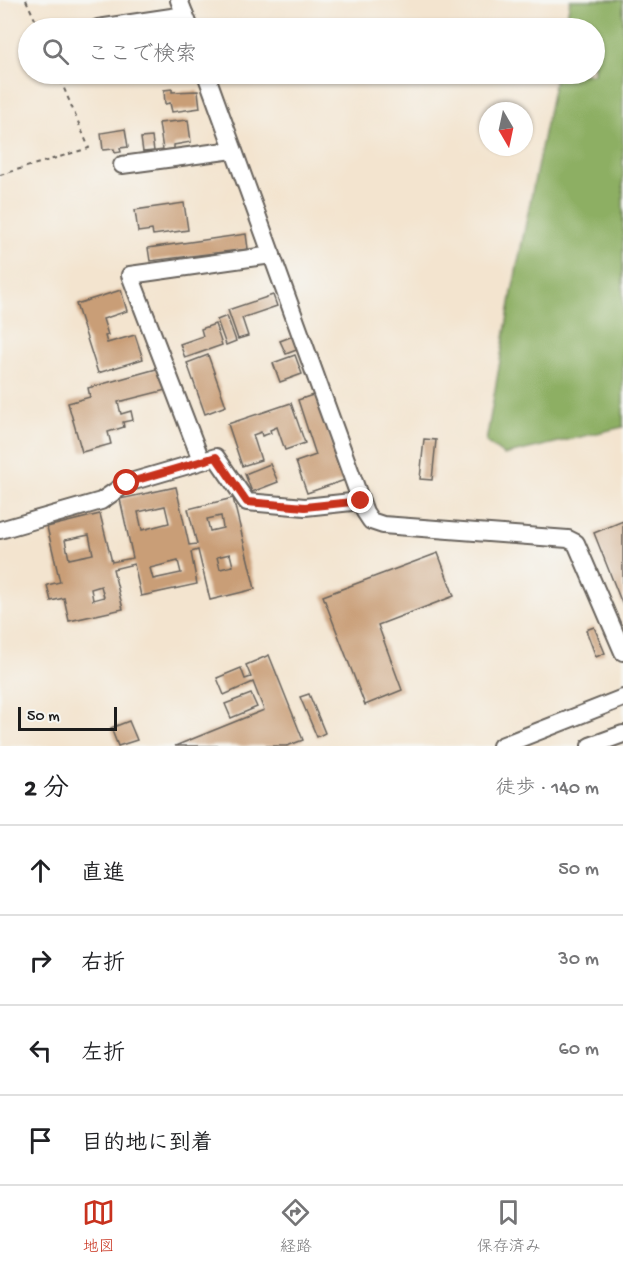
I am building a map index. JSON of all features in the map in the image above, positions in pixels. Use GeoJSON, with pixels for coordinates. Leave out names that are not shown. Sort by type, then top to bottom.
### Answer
{"type":"FeatureCollection","features":[{"type":"Feature","properties":{"kind":"street"},"geometry":{"type":"LineString","coordinates":[[160,18],[185,14]]}},
{"type":"Feature","properties":{"kind":"street"},"geometry":{"type":"LineString","coordinates":[[210,84],[361,501],[371,521],[383,525],[568,539],[576,543],[623,652]]}},
{"type":"Feature","properties":{"kind":"street"},"geometry":{"type":"LineString","coordinates":[[122,165],[233,150]]}},
{"type":"Feature","properties":{"kind":"street"},"geometry":{"type":"LineString","coordinates":[[201,460],[130,275],[272,255]]}},
{"type":"Feature","properties":{"kind":"street"},"geometry":{"type":"LineString","coordinates":[[0,530],[101,501],[127,483],[216,457],[247,502],[305,507],[361,501]]}},
{"type":"Feature","properties":{"kind":"street"},"geometry":{"type":"LineString","coordinates":[[501,746],[533,740],[623,698]]}},
{"type":"Feature","properties":{"kind":"street"},"geometry":{"type":"LineString","coordinates":[[590,746],[623,734]]}},
{"type":"Feature","properties":{"kind":"path"},"geometry":{"type":"LineString","coordinates":[[26,0],[34,18]]}},
{"type":"Feature","properties":{"kind":"path"},"geometry":{"type":"LineString","coordinates":[[0,175],[89,148],[62,84]]}},
{"type":"Feature","properties":{"kind":"green space"},"geometry":{"type":"Polygon","coordinates":[[[570,0],[623,0],[623,427],[504,455],[486,442],[512,292],[554,84],[605,84],[605,18],[567,18],[570,0]]]}},
{"type":"Feature","properties":{"kind":"building"},"geometry":{"type":"Polygon","coordinates":[[[172,89],[172,92],[198,91],[200,108],[172,112],[170,103],[165,104],[164,90],[172,89]]]}},
{"type":"Feature","properties":{"kind":"building"},"geometry":{"type":"Polygon","coordinates":[[[188,120],[191,142],[174,145],[174,149],[163,150],[159,123],[188,120]]]}},
{"type":"Feature","properties":{"kind":"building"},"geometry":{"type":"Polygon","coordinates":[[[125,129],[128,147],[120,148],[121,152],[115,153],[114,149],[103,150],[101,133],[125,129]]]}},
{"type":"Feature","properties":{"kind":"building"},"geometry":{"type":"Polygon","coordinates":[[[152,137],[154,151],[143,152],[141,138],[152,137]]]}},
{"type":"Feature","properties":{"kind":"building"},"geometry":{"type":"Polygon","coordinates":[[[184,203],[188,230],[153,235],[152,230],[138,232],[135,210],[184,203]]]}},
{"type":"Feature","properties":{"kind":"building"},"geometry":{"type":"Polygon","coordinates":[[[246,234],[248,249],[150,261],[148,248],[246,234]]]}},
{"type":"Feature","properties":{"kind":"building"},"geometry":{"type":"Polygon","coordinates":[[[121,290],[127,311],[103,319],[108,335],[105,336],[107,343],[135,335],[143,359],[98,373],[76,304],[121,290]]]}},
{"type":"Feature","properties":{"kind":"building"},"geometry":{"type":"Polygon","coordinates":[[[273,295],[277,306],[242,318],[248,336],[238,339],[228,310],[273,295]]]}},
{"type":"Feature","properties":{"kind":"building"},"geometry":{"type":"Polygon","coordinates":[[[227,316],[236,341],[226,345],[217,320],[227,316]]]}},
{"type":"Feature","properties":{"kind":"building"},"geometry":{"type":"Polygon","coordinates":[[[215,324],[222,345],[185,358],[180,344],[203,336],[201,329],[215,324]]]}},
{"type":"Feature","properties":{"kind":"building"},"geometry":{"type":"Polygon","coordinates":[[[293,336],[299,349],[286,354],[280,341],[293,336]]]}},
{"type":"Feature","properties":{"kind":"building"},"geometry":{"type":"Polygon","coordinates":[[[208,355],[226,406],[205,414],[187,363],[208,355]]]}},
{"type":"Feature","properties":{"kind":"building"},"geometry":{"type":"Polygon","coordinates":[[[295,355],[302,374],[280,382],[273,363],[295,355]]]}},
{"type":"Feature","properties":{"kind":"building"},"geometry":{"type":"Polygon","coordinates":[[[160,368],[166,390],[118,402],[121,414],[131,411],[133,420],[123,422],[124,427],[108,432],[111,444],[82,452],[68,403],[90,397],[88,388],[160,368]]]}},
{"type":"Feature","properties":{"kind":"building"},"geometry":{"type":"Polygon","coordinates":[[[316,394],[345,480],[307,493],[296,462],[316,455],[298,400],[316,394]]]}},
{"type":"Feature","properties":{"kind":"building"},"geometry":{"type":"Polygon","coordinates":[[[291,403],[305,443],[285,450],[277,427],[270,430],[271,433],[262,436],[261,432],[253,435],[261,460],[242,466],[228,424],[291,403]]]}},
{"type":"Feature","properties":{"kind":"building"},"geometry":{"type":"Polygon","coordinates":[[[424,439],[436,440],[432,480],[420,479],[424,439]]]}},
{"type":"Feature","properties":{"kind":"building"},"geometry":{"type":"Polygon","coordinates":[[[270,464],[278,482],[252,492],[245,474],[270,464]]]}},
{"type":"Feature","properties":{"kind":"building"},"geometry":{"type":"Polygon","coordinates":[[[176,487],[189,545],[197,544],[188,509],[233,498],[255,589],[210,600],[198,550],[191,552],[197,584],[141,596],[134,564],[113,569],[123,609],[69,621],[64,598],[51,601],[47,585],[60,582],[47,527],[100,514],[112,562],[133,558],[120,499],[176,487]],[[165,506],[138,512],[142,530],[169,523],[165,506]],[[221,516],[207,519],[210,531],[223,528],[221,516]],[[89,535],[65,540],[69,559],[93,554],[89,535]],[[230,554],[217,557],[220,569],[233,566],[230,554]],[[178,561],[150,568],[153,579],[181,573],[178,561]],[[101,586],[91,589],[93,600],[104,597],[101,586]]]}},
{"type":"Feature","properties":{"kind":"building"},"geometry":{"type":"Polygon","coordinates":[[[623,521],[623,606],[594,533],[623,521]]]}},
{"type":"Feature","properties":{"kind":"building"},"geometry":{"type":"Polygon","coordinates":[[[438,553],[454,596],[378,625],[402,690],[365,705],[323,596],[438,553]]]}},
{"type":"Feature","properties":{"kind":"building"},"geometry":{"type":"Polygon","coordinates":[[[594,627],[605,653],[596,657],[586,630],[594,627]]]}},
{"type":"Feature","properties":{"kind":"building"},"geometry":{"type":"Polygon","coordinates":[[[269,655],[303,740],[287,746],[175,746],[264,710],[253,682],[224,695],[217,678],[241,668],[245,679],[251,677],[246,665],[269,655]]]}},
{"type":"Feature","properties":{"kind":"building"},"geometry":{"type":"Polygon","coordinates":[[[251,694],[257,707],[231,718],[225,704],[251,694]]]}},
{"type":"Feature","properties":{"kind":"building"},"geometry":{"type":"Polygon","coordinates":[[[309,694],[325,733],[317,737],[300,697],[309,694]]]}},
{"type":"Feature","properties":{"kind":"building"},"geometry":{"type":"Polygon","coordinates":[[[129,721],[137,740],[118,746],[111,728],[129,721]]]}},
{"type":"Feature","properties":{"kind":"route"},"geometry":{"type":"LineString","coordinates":[[127,483],[216,457],[247,502],[305,507],[361,501]]}}]}
